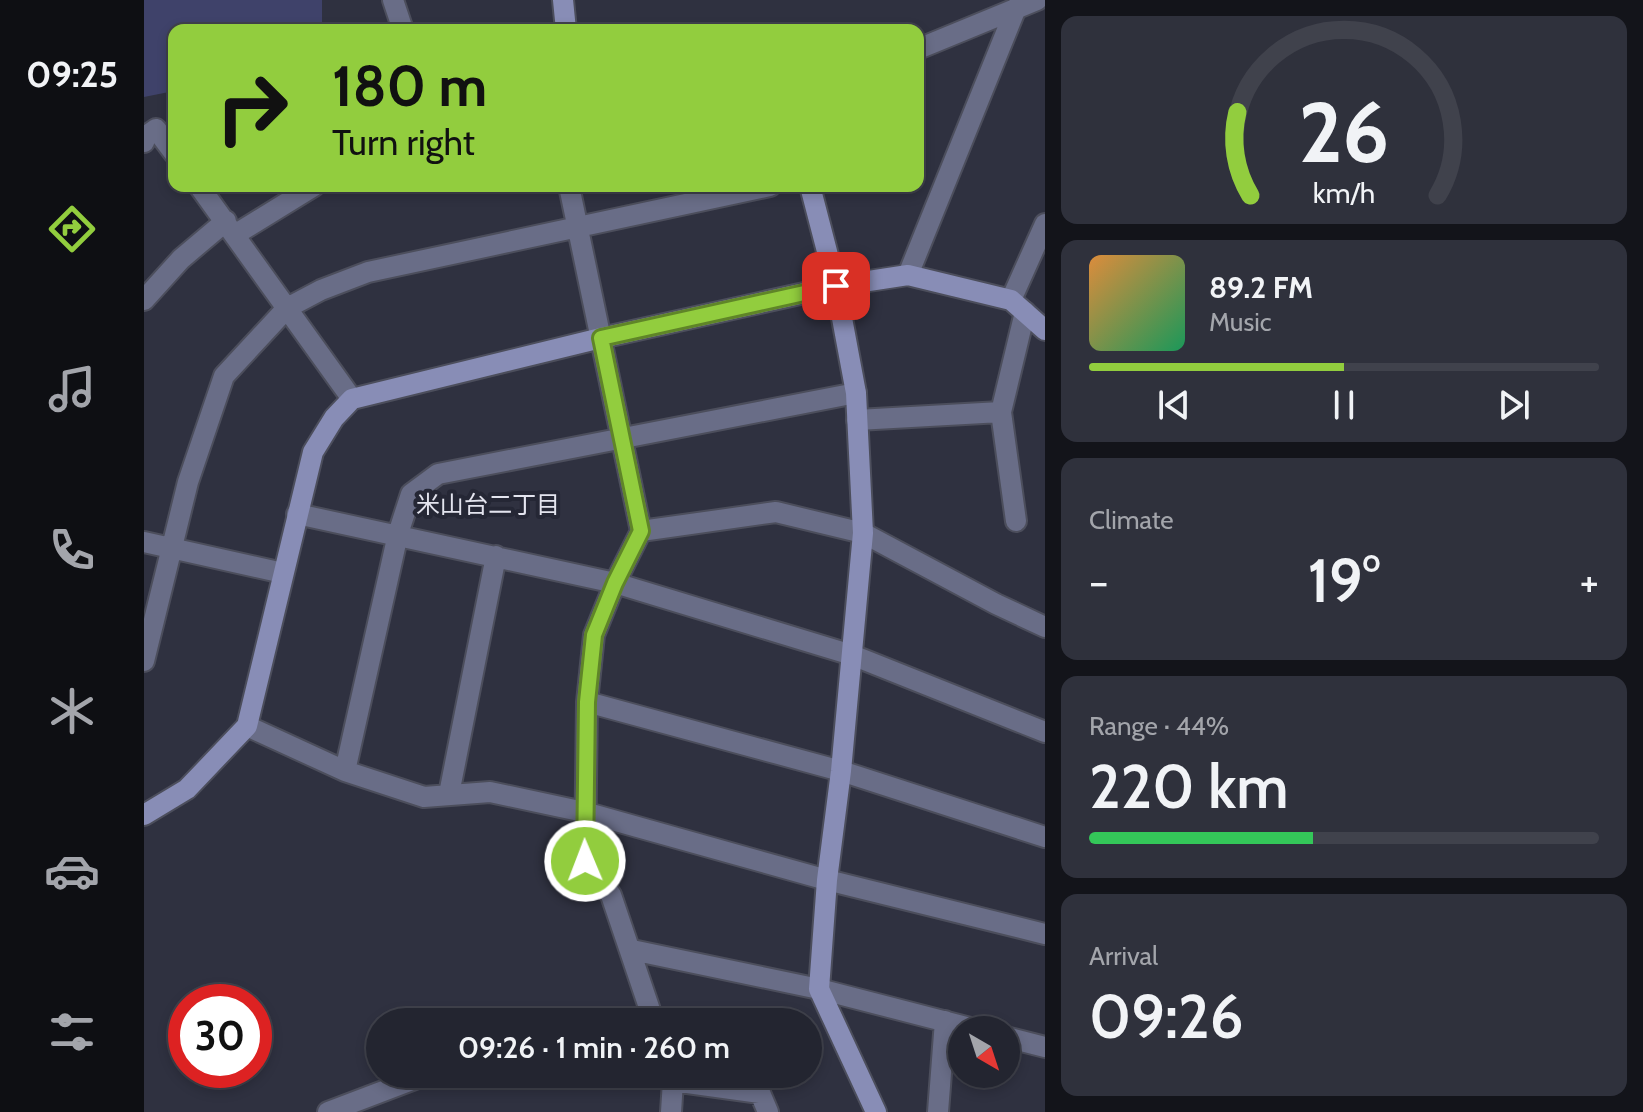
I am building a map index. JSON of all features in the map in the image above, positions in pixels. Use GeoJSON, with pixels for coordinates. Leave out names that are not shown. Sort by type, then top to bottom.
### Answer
{"type":"FeatureCollection","features":[{"type":"Feature","properties":{"kind":"street"},"geometry":{"type":"LineString","coordinates":[[393,0],[401,24]]}},
{"type":"Feature","properties":{"kind":"street"},"geometry":{"type":"LineString","coordinates":[[563,0],[565,24]]}},
{"type":"Feature","properties":{"kind":"street"},"geometry":{"type":"LineString","coordinates":[[924,46],[1037,0]]}},
{"type":"Feature","properties":{"kind":"street"},"geometry":{"type":"LineString","coordinates":[[908,275],[1016,8]]}},
{"type":"Feature","properties":{"kind":"street"},"geometry":{"type":"LineString","coordinates":[[144,142],[146,136],[156,129],[168,145]]}},
{"type":"Feature","properties":{"kind":"street"},"geometry":{"type":"LineString","coordinates":[[204,192],[352,399]]}},
{"type":"Feature","properties":{"kind":"street"},"geometry":{"type":"LineString","coordinates":[[144,300],[181,259],[231,228],[302,192]]}},
{"type":"Feature","properties":{"kind":"street"},"geometry":{"type":"LineString","coordinates":[[570,192],[641,531],[594,635],[587,702],[585,861],[611,895],[650,1008]]}},
{"type":"Feature","properties":{"kind":"street"},"geometry":{"type":"LineString","coordinates":[[144,661],[188,482],[224,376],[287,308],[321,290],[368,272],[742,192]]}},
{"type":"Feature","properties":{"kind":"street"},"geometry":{"type":"LineString","coordinates":[[812,192],[836,286],[856,393],[863,533],[841,771],[827,880],[819,989],[876,1112]]}},
{"type":"Feature","properties":{"kind":"street"},"geometry":{"type":"LineString","coordinates":[[1016,521],[1001,412],[1018,306],[1045,224]]}},
{"type":"Feature","properties":{"kind":"street"},"geometry":{"type":"LineString","coordinates":[[144,815],[187,789],[247,726],[313,452],[334,418],[352,399],[601,338],[836,286],[908,275],[1018,306],[1045,330]]}},
{"type":"Feature","properties":{"kind":"street"},"geometry":{"type":"LineString","coordinates":[[345,771],[398,534],[411,494],[438,474],[856,393]]}},
{"type":"Feature","properties":{"kind":"street"},"geometry":{"type":"LineString","coordinates":[[857,420],[1001,412]]}},
{"type":"Feature","properties":{"kind":"street"},"geometry":{"type":"LineString","coordinates":[[641,531],[776,512],[863,533],[1045,627]]}},
{"type":"Feature","properties":{"kind":"street"},"geometry":{"type":"LineString","coordinates":[[297,514],[615,583],[852,655],[1045,732]]}},
{"type":"Feature","properties":{"kind":"street"},"geometry":{"type":"LineString","coordinates":[[144,542],[283,573]]}},
{"type":"Feature","properties":{"kind":"street"},"geometry":{"type":"LineString","coordinates":[[449,794],[496,556]]}},
{"type":"Feature","properties":{"kind":"street"},"geometry":{"type":"LineString","coordinates":[[587,702],[841,771],[1045,837]]}},
{"type":"Feature","properties":{"kind":"street"},"geometry":{"type":"LineString","coordinates":[[247,726],[345,771],[424,797],[490,792],[584,812],[827,880],[1045,934]]}},
{"type":"Feature","properties":{"kind":"street"},"geometry":{"type":"LineString","coordinates":[[632,950],[819,989],[948,1022]]}},
{"type":"Feature","properties":{"kind":"street"},"geometry":{"type":"LineString","coordinates":[[938,1112],[945,1021]]}},
{"type":"Feature","properties":{"kind":"street"},"geometry":{"type":"LineString","coordinates":[[1020,1041],[1045,1047]]}},
{"type":"Feature","properties":{"kind":"street"},"geometry":{"type":"LineString","coordinates":[[328,1112],[391,1088]]}},
{"type":"Feature","properties":{"kind":"street"},"geometry":{"type":"LineString","coordinates":[[671,1088],[671,1112]]}},
{"type":"Feature","properties":{"kind":"street"},"geometry":{"type":"LineString","coordinates":[[730,1088],[760,1093],[768,1112]]}},
{"type":"Feature","properties":{"kind":"shaded area"},"geometry":{"type":"Polygon","coordinates":[[[144,0],[322,0],[322,24],[168,24],[168,92],[144,97],[144,0]]]}},
{"type":"Feature","properties":{"kind":"district","name":"米山台二丁目"},"geometry":{"type":"Point","coordinates":[488,505]}},
{"type":"Feature","properties":{"kind":"route"},"geometry":{"type":"LineString","coordinates":[[585,861],[587,702],[594,635],[641,531],[601,338],[836,286]]}}]}
